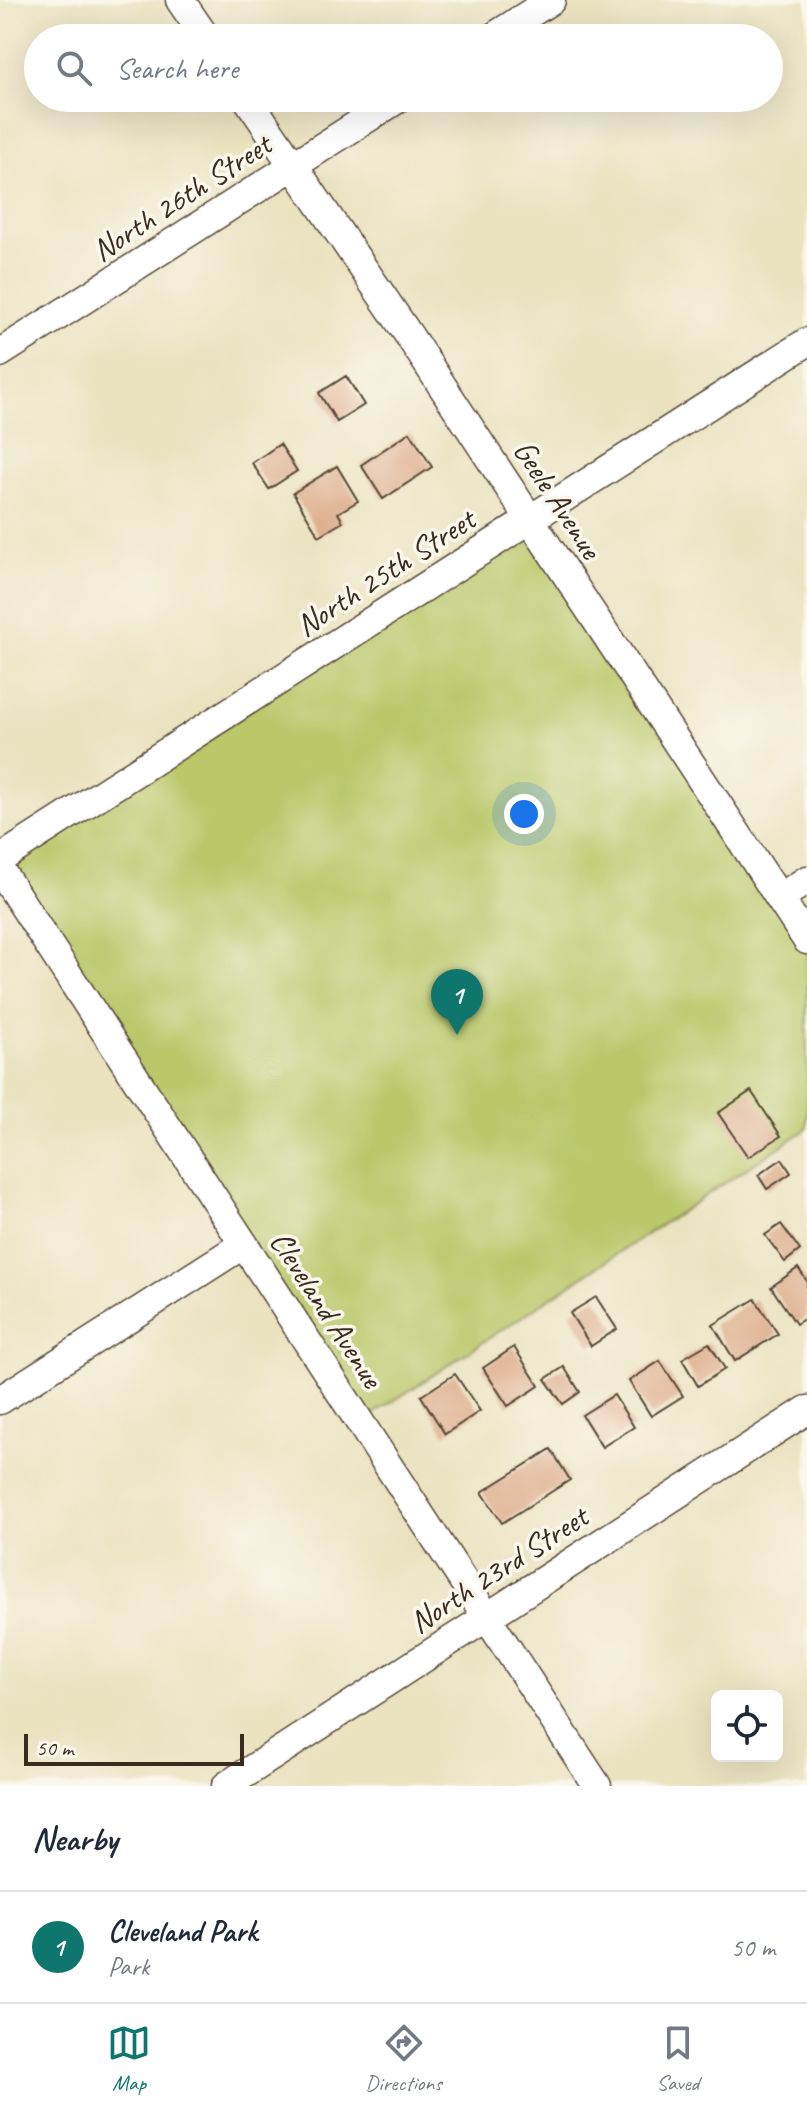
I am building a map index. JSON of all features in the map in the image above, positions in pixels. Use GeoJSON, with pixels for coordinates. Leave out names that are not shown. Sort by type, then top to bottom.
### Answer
{"type":"FeatureCollection","features":[{"type":"Feature","properties":{"kind":"street"},"geometry":{"type":"LineString","coordinates":[[180,0],[196,24]]}},
{"type":"Feature","properties":{"kind":"street"},"geometry":{"type":"LineString","coordinates":[[514,24],[551,0]]}},
{"type":"Feature","properties":{"kind":"street","name":"Geele Avenue"},"geometry":{"type":"LineString","coordinates":[[257,112],[531,519],[807,940]]}},
{"type":"Feature","properties":{"kind":"street","name":"North 26th Street"},"geometry":{"type":"LineString","coordinates":[[0,353],[377,112]]}},
{"type":"Feature","properties":{"kind":"street","name":"North 25th Street"},"geometry":{"type":"LineString","coordinates":[[0,859],[807,342]]}},
{"type":"Feature","properties":{"kind":"street","name":"Cleveland Avenue"},"geometry":{"type":"LineString","coordinates":[[0,870],[597,1786]]}},
{"type":"Feature","properties":{"kind":"street"},"geometry":{"type":"LineString","coordinates":[[779,898],[807,880]]}},
{"type":"Feature","properties":{"kind":"street"},"geometry":{"type":"LineString","coordinates":[[0,1400],[244,1244]]}},
{"type":"Feature","properties":{"kind":"street","name":"North 23rd Street"},"geometry":{"type":"LineString","coordinates":[[226,1786],[807,1410]]}},
{"type":"Feature","properties":{"kind":"green space"},"geometry":{"type":"Polygon","coordinates":[[[531,519],[807,940],[807,1129],[360,1423],[0,859],[531,519]]]}},
{"type":"Feature","properties":{"kind":"building"},"geometry":{"type":"Polygon","coordinates":[[[346,376],[364,405],[337,422],[319,393],[346,376]]]}},
{"type":"Feature","properties":{"kind":"building"},"geometry":{"type":"Polygon","coordinates":[[[410,432],[432,467],[383,499],[361,465],[410,432]]]}},
{"type":"Feature","properties":{"kind":"building"},"geometry":{"type":"Polygon","coordinates":[[[280,444],[297,471],[269,489],[252,463],[280,444]]]}},
{"type":"Feature","properties":{"kind":"building"},"geometry":{"type":"Polygon","coordinates":[[[337,466],[358,501],[338,513],[343,522],[319,536],[293,493],[337,466]]]}},
{"type":"Feature","properties":{"kind":"building"},"geometry":{"type":"Polygon","coordinates":[[[751,1091],[781,1136],[748,1157],[718,1113],[751,1091]]]}},
{"type":"Feature","properties":{"kind":"building"},"geometry":{"type":"Polygon","coordinates":[[[782,1159],[791,1173],[767,1189],[758,1175],[782,1159]]]}},
{"type":"Feature","properties":{"kind":"building"},"geometry":{"type":"Polygon","coordinates":[[[781,1224],[800,1250],[785,1262],[765,1235],[781,1224]]]}},
{"type":"Feature","properties":{"kind":"building"},"geometry":{"type":"Polygon","coordinates":[[[798,1268],[807,1281],[807,1317],[796,1324],[771,1287],[798,1268]]]}},
{"type":"Feature","properties":{"kind":"building"},"geometry":{"type":"Polygon","coordinates":[[[596,1297],[617,1329],[591,1346],[570,1313],[596,1297]]]}},
{"type":"Feature","properties":{"kind":"building"},"geometry":{"type":"Polygon","coordinates":[[[755,1299],[778,1334],[735,1361],[713,1325],[755,1299]]]}},
{"type":"Feature","properties":{"kind":"building"},"geometry":{"type":"Polygon","coordinates":[[[709,1343],[725,1369],[698,1386],[682,1359],[709,1343]]]}},
{"type":"Feature","properties":{"kind":"building"},"geometry":{"type":"Polygon","coordinates":[[[514,1347],[539,1386],[508,1406],[483,1368],[514,1347]]]}},
{"type":"Feature","properties":{"kind":"building"},"geometry":{"type":"Polygon","coordinates":[[[660,1361],[683,1396],[651,1416],[629,1381],[660,1361]]]}},
{"type":"Feature","properties":{"kind":"building"},"geometry":{"type":"Polygon","coordinates":[[[564,1367],[580,1392],[563,1404],[545,1379],[564,1367]]]}},
{"type":"Feature","properties":{"kind":"building"},"geometry":{"type":"Polygon","coordinates":[[[455,1374],[480,1411],[445,1434],[421,1396],[455,1374]]]}},
{"type":"Feature","properties":{"kind":"building"},"geometry":{"type":"Polygon","coordinates":[[[614,1395],[634,1427],[602,1447],[582,1415],[614,1395]]]}},
{"type":"Feature","properties":{"kind":"building"},"geometry":{"type":"Polygon","coordinates":[[[551,1449],[570,1480],[502,1523],[482,1492],[551,1449]]]}},
{"type":"Feature","properties":{"kind":"place","name":"Cleveland Park"},"geometry":{"type":"Point","coordinates":[457,1035]}}]}
